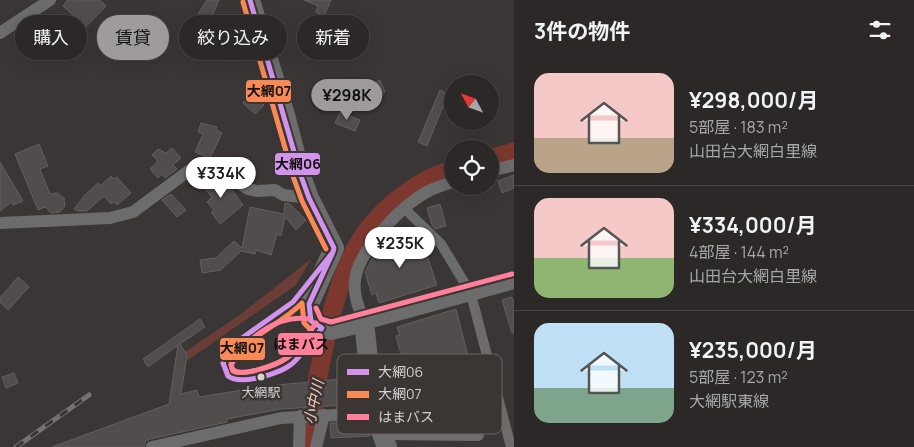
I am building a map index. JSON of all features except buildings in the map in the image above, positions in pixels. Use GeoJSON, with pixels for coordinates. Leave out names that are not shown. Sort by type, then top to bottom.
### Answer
{"type":"FeatureCollection","features":[{"type":"Feature","properties":{"kind":"main road"},"geometry":{"type":"LineString","coordinates":[[250,0],[309,198],[334,248],[309,304],[311,320],[322,328],[330,330],[364,322],[368,354]]}},
{"type":"Feature","properties":{"kind":"street"},"geometry":{"type":"LineString","coordinates":[[0,32],[50,0]]}},
{"type":"Feature","properties":{"kind":"street"},"geometry":{"type":"LineString","coordinates":[[0,223],[110,218],[133,212],[198,164],[216,167],[248,189],[257,191],[275,190],[283,195],[309,198]]}},
{"type":"Feature","properties":{"kind":"street"},"geometry":{"type":"LineString","coordinates":[[499,169],[514,165]]}},
{"type":"Feature","properties":{"kind":"street"},"geometry":{"type":"LineString","coordinates":[[444,185],[422,195],[404,208],[379,236],[357,271],[355,296],[364,322],[514,280]]}},
{"type":"Feature","properties":{"kind":"street"},"geometry":{"type":"LineString","coordinates":[[404,208],[441,244],[464,282]]}},
{"type":"Feature","properties":{"kind":"street"},"geometry":{"type":"LineString","coordinates":[[473,302],[487,354]]}},
{"type":"Feature","properties":{"kind":"street"},"geometry":{"type":"LineString","coordinates":[[502,410],[512,447]]}},
{"type":"Feature","properties":{"kind":"street"},"geometry":{"type":"LineString","coordinates":[[152,447],[281,418],[337,414]]}},
{"type":"Feature","properties":{"kind":"street"},"geometry":{"type":"LineString","coordinates":[[316,447],[324,415]]}},
{"type":"Feature","properties":{"kind":"street"},"geometry":{"type":"LineString","coordinates":[[299,447],[300,416]]}},
{"type":"Feature","properties":{"kind":"street"},"geometry":{"type":"LineString","coordinates":[[384,440],[478,435]]}},
{"type":"Feature","properties":{"kind":"shaded area"},"geometry":{"type":"Polygon","coordinates":[[[311,259],[296,285],[188,360],[185,352],[241,314],[311,259]]]}},
{"type":"Feature","properties":{"kind":"waterway","name":"小中川"},"geometry":{"type":"LineString","coordinates":[[499,156],[514,152]]}},
{"type":"Feature","properties":{"kind":"waterway","name":"小中川"},"geometry":{"type":"LineString","coordinates":[[305,447],[329,326],[342,279],[351,258],[369,229],[393,204],[421,183],[444,173]]}},
{"type":"Feature","properties":{"kind":"railway"},"geometry":{"type":"LineString","coordinates":[[16,447],[89,395]]}},
{"type":"Feature","properties":{"kind":"transit line","name":"大網06"},"geometry":{"type":"LineString","coordinates":[[250,0],[301,176],[309,198],[334,248],[333,252]]}},
{"type":"Feature","properties":{"kind":"transit line","name":"大網07"},"geometry":{"type":"LineString","coordinates":[[243,2],[294,179],[302,201],[326,249]]}},
{"type":"Feature","properties":{"kind":"transit line","name":"大網06"},"geometry":{"type":"LineString","coordinates":[[333,252],[309,304],[311,321],[322,328],[301,354],[289,366],[272,374],[242,380],[228,376],[223,363],[228,354],[242,338],[293,302],[333,252]]}},
{"type":"Feature","properties":{"kind":"transit line","name":"はまバス"},"geometry":{"type":"LineString","coordinates":[[316,308],[321,319],[331,322],[512,274]]}},
{"type":"Feature","properties":{"kind":"transit line","name":"大網07"},"geometry":{"type":"LineString","coordinates":[[302,303],[304,323],[311,330],[291,354],[283,360],[261,369],[245,372],[233,371],[231,364],[245,346],[302,303]]}},
{"type":"Feature","properties":{"kind":"transit line","name":"はまバス"},"geometry":{"type":"LineString","coordinates":[[308,319],[285,320],[264,330],[237,355],[231,365],[232,369],[244,372],[251,371],[269,367],[283,360],[296,350],[316,323]]}},
{"type":"Feature","properties":{"kind":"place","name":"大網駅"},"geometry":{"type":"Point","coordinates":[261,377]}}]}
